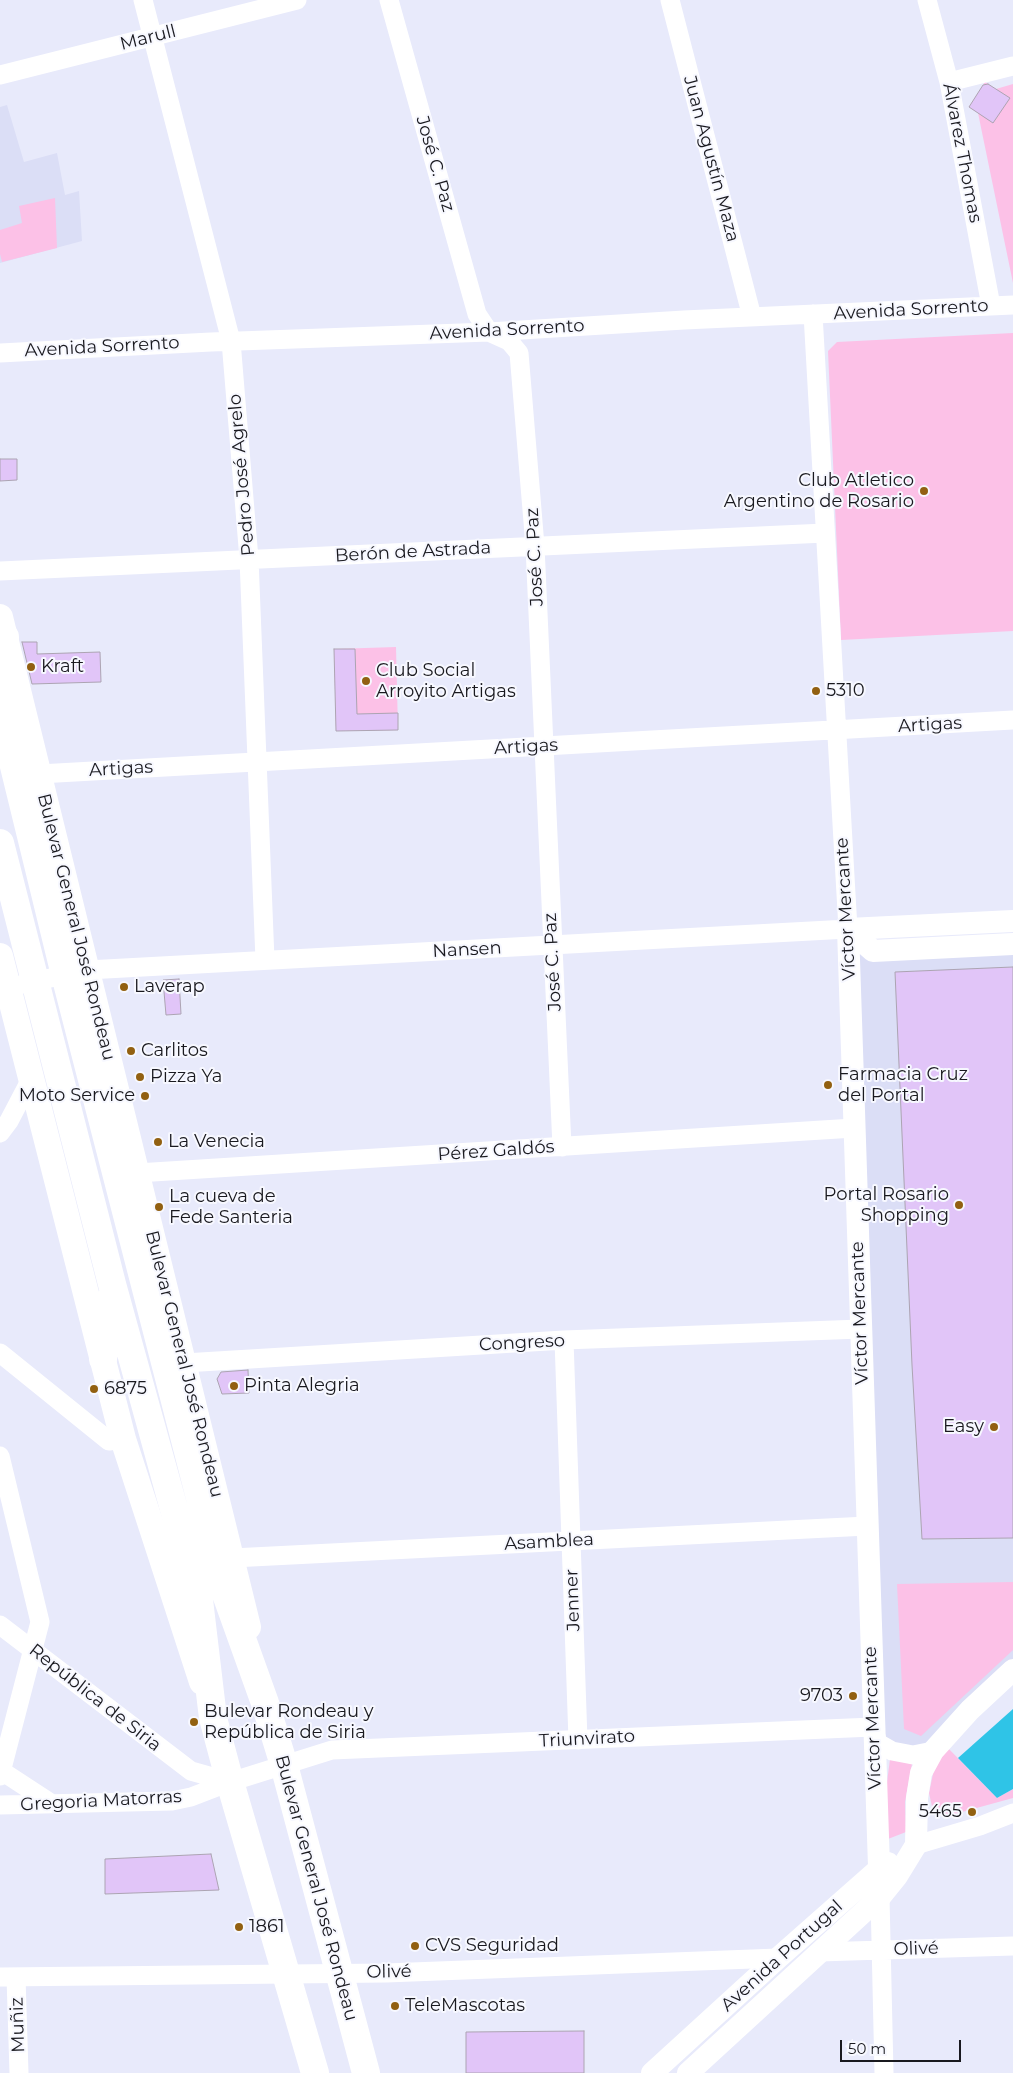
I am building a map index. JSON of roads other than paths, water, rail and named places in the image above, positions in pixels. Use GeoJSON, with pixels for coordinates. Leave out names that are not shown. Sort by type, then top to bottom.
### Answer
{"type":"FeatureCollection","features":[{"type":"Feature","properties":{"kind":"main road","name":"Bulevar General José Rondeau"},"geometry":{"type":"LineString","coordinates":[[2,627],[1,714],[76,972],[128,1136],[232,1558],[265,1703]]}},
{"type":"Feature","properties":{"kind":"main road","name":"Bulevar General José Rondeau"},"geometry":{"type":"LineString","coordinates":[[2,627],[39,774],[76,972],[130,1222],[222,1583],[265,1703],[284,1765],[366,2073]]}},
{"type":"Feature","properties":{"kind":"main road"},"geometry":{"type":"LineString","coordinates":[[0,843],[112,1284],[199,1600],[213,1718]]}},
{"type":"Feature","properties":{"kind":"main road"},"geometry":{"type":"LineString","coordinates":[[0,956],[123,1439],[213,1718],[314,2073]]}},
{"type":"Feature","properties":{"kind":"main road"},"geometry":{"type":"LineString","coordinates":[[128,1136],[130,1222]]}},
{"type":"Feature","properties":{"kind":"main road"},"geometry":{"type":"LineString","coordinates":[[103,1359],[112,1284]]}},
{"type":"Feature","properties":{"kind":"street","name":"Pedro José Agrelo"},"geometry":{"type":"LineString","coordinates":[[143,0],[232,341],[249,559],[265,960]]}},
{"type":"Feature","properties":{"kind":"street","name":"Marull"},"geometry":{"type":"LineString","coordinates":[[0,75],[297,0]]}},
{"type":"Feature","properties":{"kind":"street","name":"José C. Paz"},"geometry":{"type":"LineString","coordinates":[[389,0],[477,314],[488,332],[509,341],[519,353],[535,546],[562,1147]]}},
{"type":"Feature","properties":{"kind":"street","name":"Juan Agustín Maza"},"geometry":{"type":"LineString","coordinates":[[670,0],[752,317]]}},
{"type":"Feature","properties":{"kind":"street","name":"Álvarez Thomas"},"geometry":{"type":"LineString","coordinates":[[927,0],[949,82],[991,306]]}},
{"type":"Feature","properties":{"kind":"street"},"geometry":{"type":"LineString","coordinates":[[949,82],[1013,66]]}},
{"type":"Feature","properties":{"kind":"street","name":"Avenida Sorrento"},"geometry":{"type":"LineString","coordinates":[[0,353],[232,341],[488,332],[1013,305]]}},
{"type":"Feature","properties":{"kind":"street","name":"Víctor Mercante"},"geometry":{"type":"LineString","coordinates":[[813,314],[848,930],[880,1897],[884,2073]]}},
{"type":"Feature","properties":{"kind":"street","name":"Berón de Astrada"},"geometry":{"type":"LineString","coordinates":[[0,571],[825,533]]}},
{"type":"Feature","properties":{"kind":"street","name":"Artigas"},"geometry":{"type":"LineString","coordinates":[[39,774],[1013,720]]}},
{"type":"Feature","properties":{"kind":"street"},"geometry":{"type":"LineString","coordinates":[[848,930],[1013,921]]}},
{"type":"Feature","properties":{"kind":"street"},"geometry":{"type":"LineString","coordinates":[[848,930],[873,951],[1013,944]]}},
{"type":"Feature","properties":{"kind":"street","name":"Nansen"},"geometry":{"type":"LineString","coordinates":[[8,987],[76,972],[265,960],[848,930]]}},
{"type":"Feature","properties":{"kind":"street"},"geometry":{"type":"LineString","coordinates":[[0,1133],[10,1121],[30,1079],[26,1057]]}},
{"type":"Feature","properties":{"kind":"street","name":"Pérez Galdós"},"geometry":{"type":"LineString","coordinates":[[137,1173],[854,1128]]}},
{"type":"Feature","properties":{"kind":"street","name":"Congreso"},"geometry":{"type":"LineString","coordinates":[[184,1363],[564,1340],[861,1329]]}},
{"type":"Feature","properties":{"kind":"street","name":"Jenner"},"geometry":{"type":"LineString","coordinates":[[564,1340],[578,1740]]}},
{"type":"Feature","properties":{"kind":"street"},"geometry":{"type":"LineString","coordinates":[[0,1353],[109,1441],[123,1439]]}},
{"type":"Feature","properties":{"kind":"street"},"geometry":{"type":"LineString","coordinates":[[0,1456],[4,1488],[40,1622],[0,1772],[52,1804]]}},
{"type":"Feature","properties":{"kind":"street","name":"Asamblea"},"geometry":{"type":"LineString","coordinates":[[232,1558],[867,1526]]}},
{"type":"Feature","properties":{"kind":"street","name":"República de Siria"},"geometry":{"type":"LineString","coordinates":[[0,1625],[191,1771],[230,1782]]}},
{"type":"Feature","properties":{"kind":"street"},"geometry":{"type":"LineString","coordinates":[[912,1853],[921,1773],[933,1752],[970,1710],[1013,1670]]}},
{"type":"Feature","properties":{"kind":"street"},"geometry":{"type":"LineString","coordinates":[[873,1726],[878,1743],[892,1751],[913,1755],[933,1752]]}},
{"type":"Feature","properties":{"kind":"street","name":"Triunvirato"},"geometry":{"type":"LineString","coordinates":[[230,1782],[332,1750],[873,1726]]}},
{"type":"Feature","properties":{"kind":"street"},"geometry":{"type":"LineString","coordinates":[[190,1796],[195,1788],[195,1779],[191,1771]]}},
{"type":"Feature","properties":{"kind":"street","name":"Gregoria Matorras"},"geometry":{"type":"LineString","coordinates":[[0,1805],[172,1801],[230,1782]]}},
{"type":"Feature","properties":{"kind":"street"},"geometry":{"type":"LineString","coordinates":[[917,1798],[922,1816],[929,1823],[936,1829],[954,1833]]}},
{"type":"Feature","properties":{"kind":"street"},"geometry":{"type":"LineString","coordinates":[[912,1853],[954,1833],[980,1826],[1013,1813]]}},
{"type":"Feature","properties":{"kind":"street","name":"Avenida Portugal"},"geometry":{"type":"LineString","coordinates":[[652,2073],[879,1869],[912,1853]]}},
{"type":"Feature","properties":{"kind":"street","name":"Avenida Portugal"},"geometry":{"type":"LineString","coordinates":[[688,2073],[880,1897],[912,1853]]}},
{"type":"Feature","properties":{"kind":"street","name":"Olivé"},"geometry":{"type":"LineString","coordinates":[[819,1952],[1013,1946]]}},
{"type":"Feature","properties":{"kind":"street","name":"Olivé"},"geometry":{"type":"LineString","coordinates":[[8,1977],[338,1972],[386,1973],[778,1958]]}},
{"type":"Feature","properties":{"kind":"street","name":"Muñiz"},"geometry":{"type":"LineString","coordinates":[[8,1977],[19,2073]]}},
{"type":"Feature","properties":{"kind":"water"},"geometry":{"type":"Polygon","coordinates":[[[1013,1709],[1013,1789],[997,1798],[958,1758],[1013,1709]]]}},
{"type":"Feature","properties":{"kind":"place","name":"Club Atletico Argentino de Rosario"},"geometry":{"type":"Point","coordinates":[924,491]}},
{"type":"Feature","properties":{"kind":"place","name":"Kraft"},"geometry":{"type":"Point","coordinates":[31,667]}},
{"type":"Feature","properties":{"kind":"place","name":"Club Social Arroyito Artigas"},"geometry":{"type":"Point","coordinates":[366,681]}},
{"type":"Feature","properties":{"kind":"place","name":"5310"},"geometry":{"type":"Point","coordinates":[816,691]}},
{"type":"Feature","properties":{"kind":"place","name":"Laverap"},"geometry":{"type":"Point","coordinates":[124,987]}},
{"type":"Feature","properties":{"kind":"place","name":"Carlitos"},"geometry":{"type":"Point","coordinates":[131,1051]}},
{"type":"Feature","properties":{"kind":"place","name":"Pizza Ya"},"geometry":{"type":"Point","coordinates":[140,1077]}},
{"type":"Feature","properties":{"kind":"place","name":"Farmacia Cruz del Portal"},"geometry":{"type":"Point","coordinates":[828,1085]}},
{"type":"Feature","properties":{"kind":"place","name":"Moto Service"},"geometry":{"type":"Point","coordinates":[145,1096]}},
{"type":"Feature","properties":{"kind":"place","name":"La Venecia"},"geometry":{"type":"Point","coordinates":[158,1142]}},
{"type":"Feature","properties":{"kind":"place","name":"Portal Rosario Shopping"},"geometry":{"type":"Point","coordinates":[959,1205]}},
{"type":"Feature","properties":{"kind":"place","name":"La cueva de Fede Santeria"},"geometry":{"type":"Point","coordinates":[159,1207]}},
{"type":"Feature","properties":{"kind":"place","name":"Pinta Alegria"},"geometry":{"type":"Point","coordinates":[234,1386]}},
{"type":"Feature","properties":{"kind":"place","name":"6875"},"geometry":{"type":"Point","coordinates":[94,1389]}},
{"type":"Feature","properties":{"kind":"place","name":"Easy"},"geometry":{"type":"Point","coordinates":[994,1427]}},
{"type":"Feature","properties":{"kind":"place","name":"9703"},"geometry":{"type":"Point","coordinates":[853,1696]}},
{"type":"Feature","properties":{"kind":"place","name":"Bulevar Rondeau y República de Siria"},"geometry":{"type":"Point","coordinates":[194,1722]}},
{"type":"Feature","properties":{"kind":"place","name":"5465"},"geometry":{"type":"Point","coordinates":[972,1812]}},
{"type":"Feature","properties":{"kind":"place","name":"1861"},"geometry":{"type":"Point","coordinates":[239,1927]}},
{"type":"Feature","properties":{"kind":"place","name":"CVS Seguridad"},"geometry":{"type":"Point","coordinates":[415,1946]}},
{"type":"Feature","properties":{"kind":"place","name":"TeleMascotas"},"geometry":{"type":"Point","coordinates":[395,2006]}}]}
